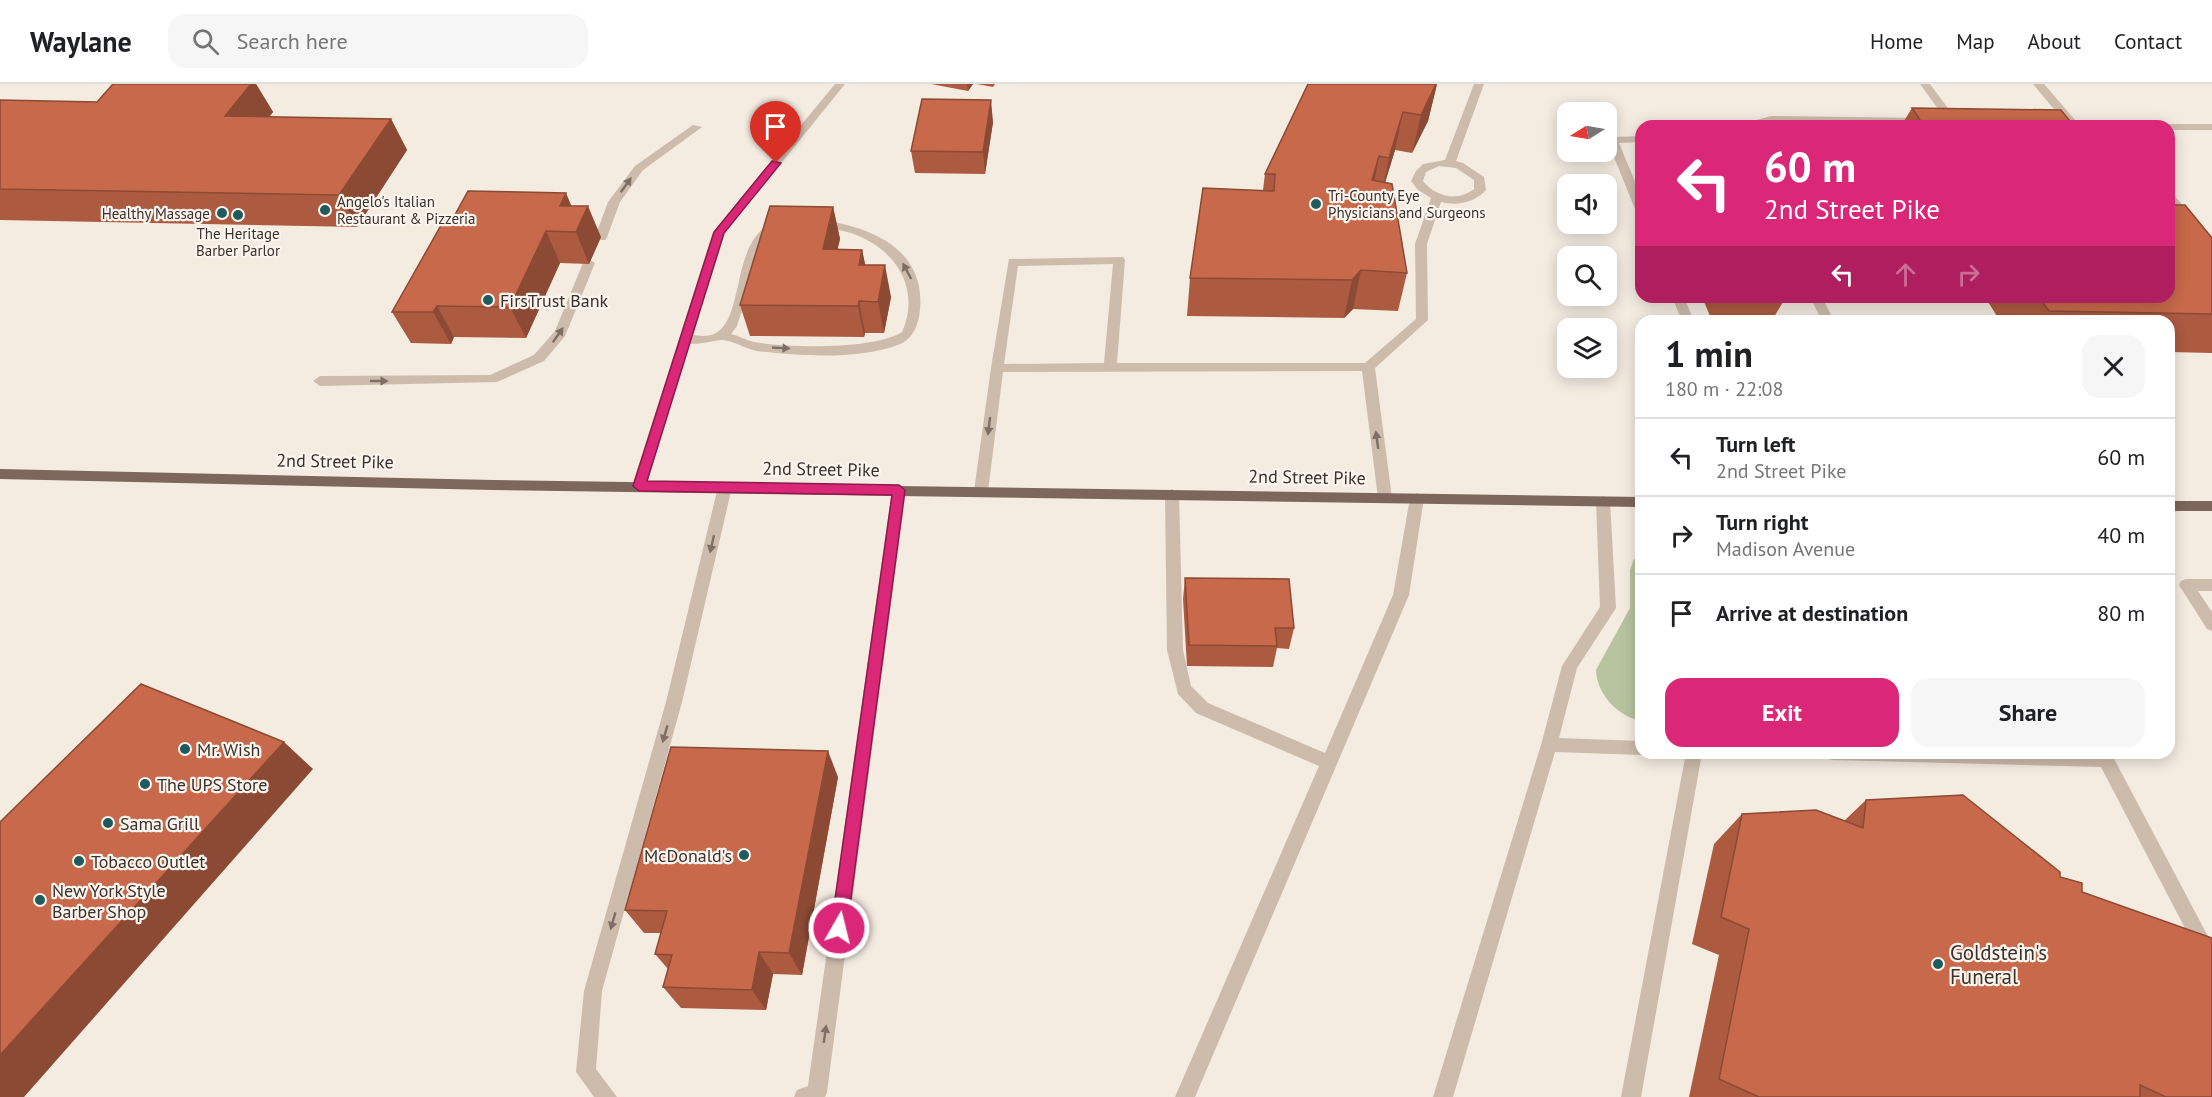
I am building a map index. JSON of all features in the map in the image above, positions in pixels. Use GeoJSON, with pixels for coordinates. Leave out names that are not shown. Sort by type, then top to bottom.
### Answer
{"type":"FeatureCollection","features":[{"type":"Feature","properties":{"kind":"main road","name":"2nd Street Pike"},"geometry":{"type":"LineString","coordinates":[[0,474],[1635,502]]}},
{"type":"Feature","properties":{"kind":"main road"},"geometry":{"type":"LineString","coordinates":[[2175,506],[2212,506]]}},
{"type":"Feature","properties":{"kind":"street"},"geometry":{"type":"LineString","coordinates":[[639,486],[719,232],[840,84]]}},
{"type":"Feature","properties":{"kind":"street"},"geometry":{"type":"LineString","coordinates":[[1449,163],[1479,84]]}},
{"type":"Feature","properties":{"kind":"street"},"geometry":{"type":"LineString","coordinates":[[1925,84],[1940,120]]}},
{"type":"Feature","properties":{"kind":"street"},"geometry":{"type":"LineString","coordinates":[[2038,84],[2069,120]]}},
{"type":"Feature","properties":{"kind":"street"},"geometry":{"type":"LineString","coordinates":[[1767,120],[1828,120]]}},
{"type":"Feature","properties":{"kind":"street"},"geometry":{"type":"LineString","coordinates":[[601,237],[614,202],[639,168],[697,127]]}},
{"type":"Feature","properties":{"kind":"street"},"geometry":{"type":"LineString","coordinates":[[2175,127],[2210,129]]}},
{"type":"Feature","properties":{"kind":"street"},"geometry":{"type":"LineString","coordinates":[[1635,139],[1612,140],[1635,195]]}},
{"type":"Feature","properties":{"kind":"street"},"geometry":{"type":"LineString","coordinates":[[1449,163],[1460,165],[1475,173],[1480,179],[1480,190],[1475,195],[1458,200],[1437,197],[1421,187],[1417,181],[1418,174],[1429,165],[1449,163]]}},
{"type":"Feature","properties":{"kind":"street"},"geometry":{"type":"LineString","coordinates":[[997,368],[1368,368],[1422,320],[1421,244],[1437,197]]}},
{"type":"Feature","properties":{"kind":"street"},"geometry":{"type":"LineString","coordinates":[[2175,203],[2212,246]]}},
{"type":"Feature","properties":{"kind":"street"},"geometry":{"type":"LineString","coordinates":[[685,339],[711,340],[724,336],[751,346],[822,349],[893,345],[906,334],[913,316],[914,292],[911,275],[899,257],[879,239],[852,229],[808,224]]}},
{"type":"Feature","properties":{"kind":"street"},"geometry":{"type":"LineString","coordinates":[[724,336],[731,326],[758,240],[765,231],[782,225]]}},
{"type":"Feature","properties":{"kind":"street"},"geometry":{"type":"LineString","coordinates":[[981,491],[1013,262],[1119,261],[1110,368]]}},
{"type":"Feature","properties":{"kind":"street"},"geometry":{"type":"LineString","coordinates":[[320,381],[492,379],[539,358],[561,333],[589,264]]}},
{"type":"Feature","properties":{"kind":"street"},"geometry":{"type":"LineString","coordinates":[[1368,368],[1385,498]]}},
{"type":"Feature","properties":{"kind":"street"},"geometry":{"type":"LineString","coordinates":[[607,1097],[586,1072],[593,991],[674,702],[725,487]]}},
{"type":"Feature","properties":{"kind":"street"},"geometry":{"type":"LineString","coordinates":[[804,1097],[817,1092],[899,490]]}},
{"type":"Feature","properties":{"kind":"street"},"geometry":{"type":"LineString","coordinates":[[1172,494],[1175,650],[1184,689],[1202,708],[1329,763]]}},
{"type":"Feature","properties":{"kind":"street"},"geometry":{"type":"LineString","coordinates":[[1185,1097],[1401,595],[1417,498]]}},
{"type":"Feature","properties":{"kind":"street"},"geometry":{"type":"LineString","coordinates":[[1443,1097],[1549,745],[1570,666],[1608,608],[1603,501]]}},
{"type":"Feature","properties":{"kind":"street"},"geometry":{"type":"LineString","coordinates":[[2212,585],[2186,585],[2212,626]]}},
{"type":"Feature","properties":{"kind":"street"},"geometry":{"type":"LineString","coordinates":[[1549,745],[1635,748]]}},
{"type":"Feature","properties":{"kind":"street"},"geometry":{"type":"LineString","coordinates":[[1631,1097],[1693,759]]}},
{"type":"Feature","properties":{"kind":"street"},"geometry":{"type":"LineString","coordinates":[[2105,759],[2207,953],[2208,974]]}},
{"type":"Feature","properties":{"kind":"green space"},"geometry":{"type":"Polygon","coordinates":[[[1635,559],[1635,719],[1616,709],[1610,703],[1600,687],[1596,670],[1630,608],[1630,570],[1635,559]]]}},
{"type":"Feature","properties":{"kind":"building"},"geometry":{"type":"Polygon","coordinates":[[[113,84],[251,84],[225,116],[391,119],[339,195],[0,189],[0,100],[97,102],[113,84]]]}},
{"type":"Feature","properties":{"kind":"building","name":"Tri-County Eye Physicians and Surgeons"},"geometry":{"type":"Polygon","coordinates":[[[1308,84],[1436,84],[1421,115],[1403,112],[1389,158],[1379,156],[1372,180],[1392,184],[1407,273],[1361,270],[1352,280],[1190,278],[1203,188],[1274,191],[1275,174],[1265,174],[1308,84]]]}},
{"type":"Feature","properties":{"kind":"building"},"geometry":{"type":"Polygon","coordinates":[[[922,99],[991,100],[983,152],[911,151],[922,99]]]}},
{"type":"Feature","properties":{"kind":"building"},"geometry":{"type":"Polygon","coordinates":[[[1912,108],[2061,110],[2069,120],[1920,120],[1912,108]]]}},
{"type":"Feature","properties":{"kind":"building"},"geometry":{"type":"Polygon","coordinates":[[[468,191],[566,193],[560,206],[588,206],[576,232],[546,231],[510,307],[437,306],[433,312],[392,312],[444,220],[452,220],[468,191]]]}},
{"type":"Feature","properties":{"kind":"building"},"geometry":{"type":"Polygon","coordinates":[[[2175,205],[2185,205],[2212,238],[2212,314],[2049,311],[2043,303],[2175,303],[2175,205]]]}},
{"type":"Feature","properties":{"kind":"building"},"geometry":{"type":"Polygon","coordinates":[[[770,206],[833,207],[823,249],[862,250],[859,265],[885,265],[878,302],[859,301],[858,306],[740,305],[770,206]]]}},
{"type":"Feature","properties":{"kind":"building"},"geometry":{"type":"Polygon","coordinates":[[[1185,578],[1289,579],[1294,628],[1275,628],[1277,646],[1189,645],[1185,578]]]}},
{"type":"Feature","properties":{"kind":"building"},"geometry":{"type":"Polygon","coordinates":[[[141,684],[284,742],[0,1055],[0,822],[141,684]]]}},
{"type":"Feature","properties":{"kind":"building","name":"McDonald's"},"geometry":{"type":"Polygon","coordinates":[[[671,747],[828,751],[789,953],[759,952],[752,990],[663,987],[672,955],[655,954],[667,911],[625,910],[671,747]]]}},
{"type":"Feature","properties":{"kind":"building","name":"Goldstein's Funeral"},"geometry":{"type":"Polygon","coordinates":[[[1963,795],[2060,872],[2060,877],[2082,883],[2082,892],[2212,938],[2212,1097],[2166,1097],[2140,1085],[2140,1097],[1759,1097],[1719,1079],[1749,929],[1721,917],[1742,814],[1816,810],[1863,828],[1866,800],[1963,795]]]}},
{"type":"Feature","properties":{"kind":"place","name":"Tri-County Eye Physicians and Surgeons"},"geometry":{"type":"Point","coordinates":[1316,204]}},
{"type":"Feature","properties":{"kind":"place","name":"Angelo's Italian Restaurant & Pizzeria"},"geometry":{"type":"Point","coordinates":[325,210]}},
{"type":"Feature","properties":{"kind":"place","name":"Healthy Massage"},"geometry":{"type":"Point","coordinates":[222,213]}},
{"type":"Feature","properties":{"kind":"place","name":"The Heritage Barber Parlor"},"geometry":{"type":"Point","coordinates":[238,215]}},
{"type":"Feature","properties":{"kind":"place","name":"FirsTrust Bank"},"geometry":{"type":"Point","coordinates":[488,300]}},
{"type":"Feature","properties":{"kind":"place","name":"Mr. Wish"},"geometry":{"type":"Point","coordinates":[185,749]}},
{"type":"Feature","properties":{"kind":"place","name":"The UPS Store"},"geometry":{"type":"Point","coordinates":[145,784]}},
{"type":"Feature","properties":{"kind":"place","name":"Sama Grill"},"geometry":{"type":"Point","coordinates":[108,823]}},
{"type":"Feature","properties":{"kind":"place","name":"McDonald's"},"geometry":{"type":"Point","coordinates":[744,855]}},
{"type":"Feature","properties":{"kind":"place","name":"Tobacco Outlet"},"geometry":{"type":"Point","coordinates":[79,861]}},
{"type":"Feature","properties":{"kind":"place","name":"New York Style Barber Shop"},"geometry":{"type":"Point","coordinates":[40,900]}},
{"type":"Feature","properties":{"kind":"place","name":"Goldstein's Funeral"},"geometry":{"type":"Point","coordinates":[1938,964]}},
{"type":"Feature","properties":{"kind":"route"},"geometry":{"type":"LineString","coordinates":[[776,163],[719,232],[639,486],[899,490],[839,928]]}}]}
